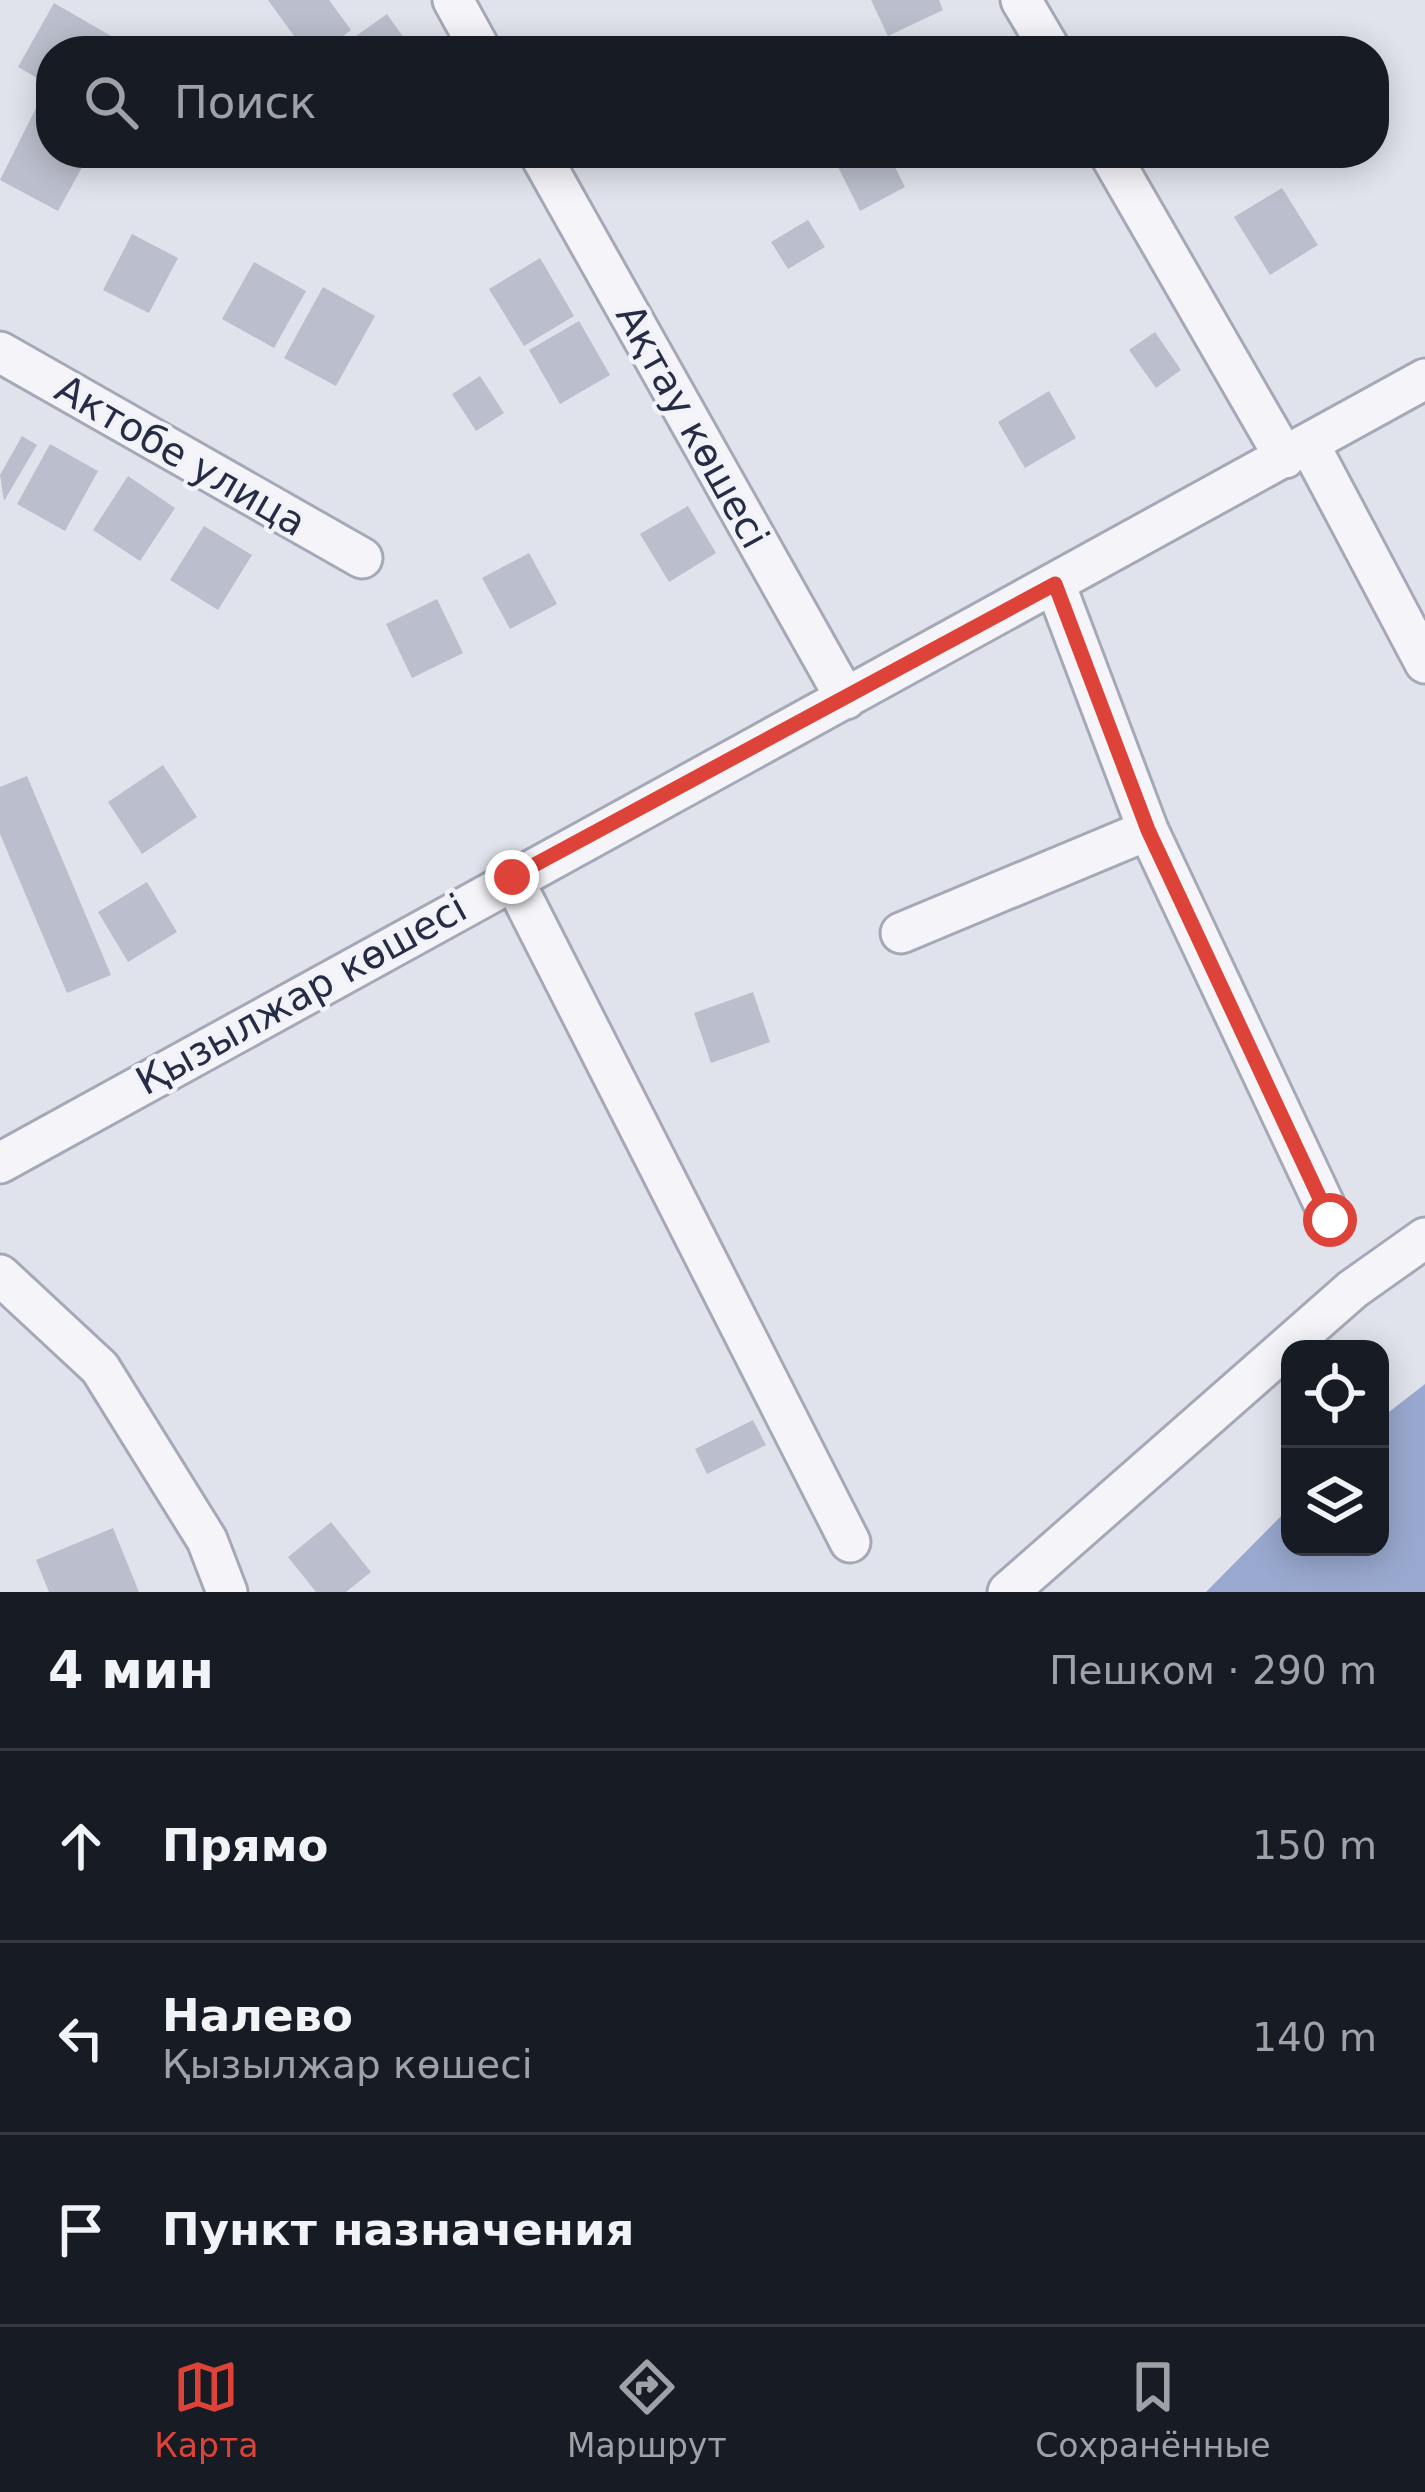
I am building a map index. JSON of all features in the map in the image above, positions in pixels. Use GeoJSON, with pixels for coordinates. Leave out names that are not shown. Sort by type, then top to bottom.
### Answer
{"type":"FeatureCollection","features":[{"type":"Feature","properties":{"kind":"street"},"geometry":{"type":"LineString","coordinates":[[453,0],[473,36]]}},
{"type":"Feature","properties":{"kind":"street"},"geometry":{"type":"LineString","coordinates":[[1021,0],[1042,36]]}},
{"type":"Feature","properties":{"kind":"street","name":"Ақтау көшесі"},"geometry":{"type":"LineString","coordinates":[[547,168],[846,699]]}},
{"type":"Feature","properties":{"kind":"street"},"geometry":{"type":"LineString","coordinates":[[1118,168],[1425,663]]}},
{"type":"Feature","properties":{"kind":"street","name":"Актобе улица"},"geometry":{"type":"LineString","coordinates":[[0,352],[362,558]]}},
{"type":"Feature","properties":{"kind":"street","name":"Қызылжар көшесі"},"geometry":{"type":"LineString","coordinates":[[0,1163],[512,877],[846,699],[1425,379]]}},
{"type":"Feature","properties":{"kind":"street"},"geometry":{"type":"LineString","coordinates":[[1055,584],[1148,830],[1330,1220]]}},
{"type":"Feature","properties":{"kind":"street"},"geometry":{"type":"LineString","coordinates":[[901,933],[1148,830]]}},
{"type":"Feature","properties":{"kind":"street"},"geometry":{"type":"LineString","coordinates":[[512,877],[850,1542]]}},
{"type":"Feature","properties":{"kind":"street"},"geometry":{"type":"LineString","coordinates":[[1008,1592],[1353,1288],[1425,1238]]}},
{"type":"Feature","properties":{"kind":"street"},"geometry":{"type":"LineString","coordinates":[[0,1275],[100,1369],[207,1540],[227,1592]]}},
{"type":"Feature","properties":{"kind":"water"},"geometry":{"type":"Polygon","coordinates":[[[1425,1384],[1425,1592],[1206,1592],[1281,1516],[1281,1556],[1389,1556],[1389,1412],[1425,1384]]]}},
{"type":"Feature","properties":{"kind":"building"},"geometry":{"type":"Polygon","coordinates":[[[268,0],[329,0],[351,30],[343,36],[294,36],[268,0]]]}},
{"type":"Feature","properties":{"kind":"building"},"geometry":{"type":"Polygon","coordinates":[[[871,0],[939,0],[943,10],[888,36],[871,0]]]}},
{"type":"Feature","properties":{"kind":"building"},"geometry":{"type":"Polygon","coordinates":[[[54,3],[111,36],[36,36],[36,77],[18,67],[54,3]]]}},
{"type":"Feature","properties":{"kind":"building"},"geometry":{"type":"Polygon","coordinates":[[[387,14],[402,36],[356,36],[387,14]]]}},
{"type":"Feature","properties":{"kind":"building"},"geometry":{"type":"Polygon","coordinates":[[[36,108],[36,168],[82,168],[58,211],[0,180],[36,108]]]}},
{"type":"Feature","properties":{"kind":"building"},"geometry":{"type":"Polygon","coordinates":[[[838,168],[896,168],[905,187],[860,211],[838,168]]]}},
{"type":"Feature","properties":{"kind":"building"},"geometry":{"type":"Polygon","coordinates":[[[1282,188],[1318,245],[1270,275],[1234,217],[1282,188]]]}},
{"type":"Feature","properties":{"kind":"building"},"geometry":{"type":"Polygon","coordinates":[[[808,220],[825,247],[788,269],[771,242],[808,220]]]}},
{"type":"Feature","properties":{"kind":"building"},"geometry":{"type":"Polygon","coordinates":[[[132,234],[178,258],[149,313],[103,290],[132,234]]]}},
{"type":"Feature","properties":{"kind":"building"},"geometry":{"type":"Polygon","coordinates":[[[540,258],[574,316],[524,346],[489,289],[540,258]]]}},
{"type":"Feature","properties":{"kind":"building"},"geometry":{"type":"Polygon","coordinates":[[[254,262],[306,291],[274,348],[222,319],[254,262]]]}},
{"type":"Feature","properties":{"kind":"building"},"geometry":{"type":"Polygon","coordinates":[[[323,287],[375,316],[336,386],[284,358],[323,287]]]}},
{"type":"Feature","properties":{"kind":"building"},"geometry":{"type":"Polygon","coordinates":[[[579,321],[610,375],[560,404],[529,350],[579,321]]]}},
{"type":"Feature","properties":{"kind":"building"},"geometry":{"type":"Polygon","coordinates":[[[1155,332],[1181,370],[1156,388],[1129,350],[1155,332]]]}},
{"type":"Feature","properties":{"kind":"building"},"geometry":{"type":"Polygon","coordinates":[[[480,376],[504,413],[476,431],[452,394],[480,376]]]}},
{"type":"Feature","properties":{"kind":"building"},"geometry":{"type":"Polygon","coordinates":[[[1049,391],[1076,438],[1025,468],[998,422],[1049,391]]]}},
{"type":"Feature","properties":{"kind":"building"},"geometry":{"type":"Polygon","coordinates":[[[22,436],[37,445],[4,501],[0,475],[22,436]]]}},
{"type":"Feature","properties":{"kind":"building"},"geometry":{"type":"Polygon","coordinates":[[[50,444],[98,471],[65,531],[17,504],[50,444]]]}},
{"type":"Feature","properties":{"kind":"building"},"geometry":{"type":"Polygon","coordinates":[[[128,476],[175,508],[140,561],[93,530],[128,476]]]}},
{"type":"Feature","properties":{"kind":"building"},"geometry":{"type":"Polygon","coordinates":[[[688,506],[716,553],[669,582],[640,534],[688,506]]]}},
{"type":"Feature","properties":{"kind":"building"},"geometry":{"type":"Polygon","coordinates":[[[204,526],[252,555],[218,610],[170,580],[204,526]]]}},
{"type":"Feature","properties":{"kind":"building"},"geometry":{"type":"Polygon","coordinates":[[[529,553],[557,604],[510,629],[482,578],[529,553]]]}},
{"type":"Feature","properties":{"kind":"building"},"geometry":{"type":"Polygon","coordinates":[[[437,599],[463,653],[412,678],[386,624],[437,599]]]}},
{"type":"Feature","properties":{"kind":"building"},"geometry":{"type":"Polygon","coordinates":[[[163,765],[197,817],[142,854],[108,802],[163,765]]]}},
{"type":"Feature","properties":{"kind":"building"},"geometry":{"type":"Polygon","coordinates":[[[27,776],[111,975],[67,993],[0,834],[0,787],[27,776]]]}},
{"type":"Feature","properties":{"kind":"building"},"geometry":{"type":"Polygon","coordinates":[[[147,882],[177,932],[128,962],[98,912],[147,882]]]}},
{"type":"Feature","properties":{"kind":"building"},"geometry":{"type":"Polygon","coordinates":[[[753,992],[770,1042],[711,1063],[694,1013],[753,992]]]}},
{"type":"Feature","properties":{"kind":"building"},"geometry":{"type":"Polygon","coordinates":[[[753,1420],[766,1445],[707,1474],[695,1449],[753,1420]]]}},
{"type":"Feature","properties":{"kind":"building"},"geometry":{"type":"Polygon","coordinates":[[[331,1522],[371,1572],[346,1592],[316,1592],[288,1557],[331,1522]]]}},
{"type":"Feature","properties":{"kind":"building"},"geometry":{"type":"Polygon","coordinates":[[[113,1528],[139,1592],[49,1592],[36,1560],[113,1528]]]}},
{"type":"Feature","properties":{"kind":"route"},"geometry":{"type":"LineString","coordinates":[[512,877],[1055,584],[1148,830],[1330,1220]]}}]}
